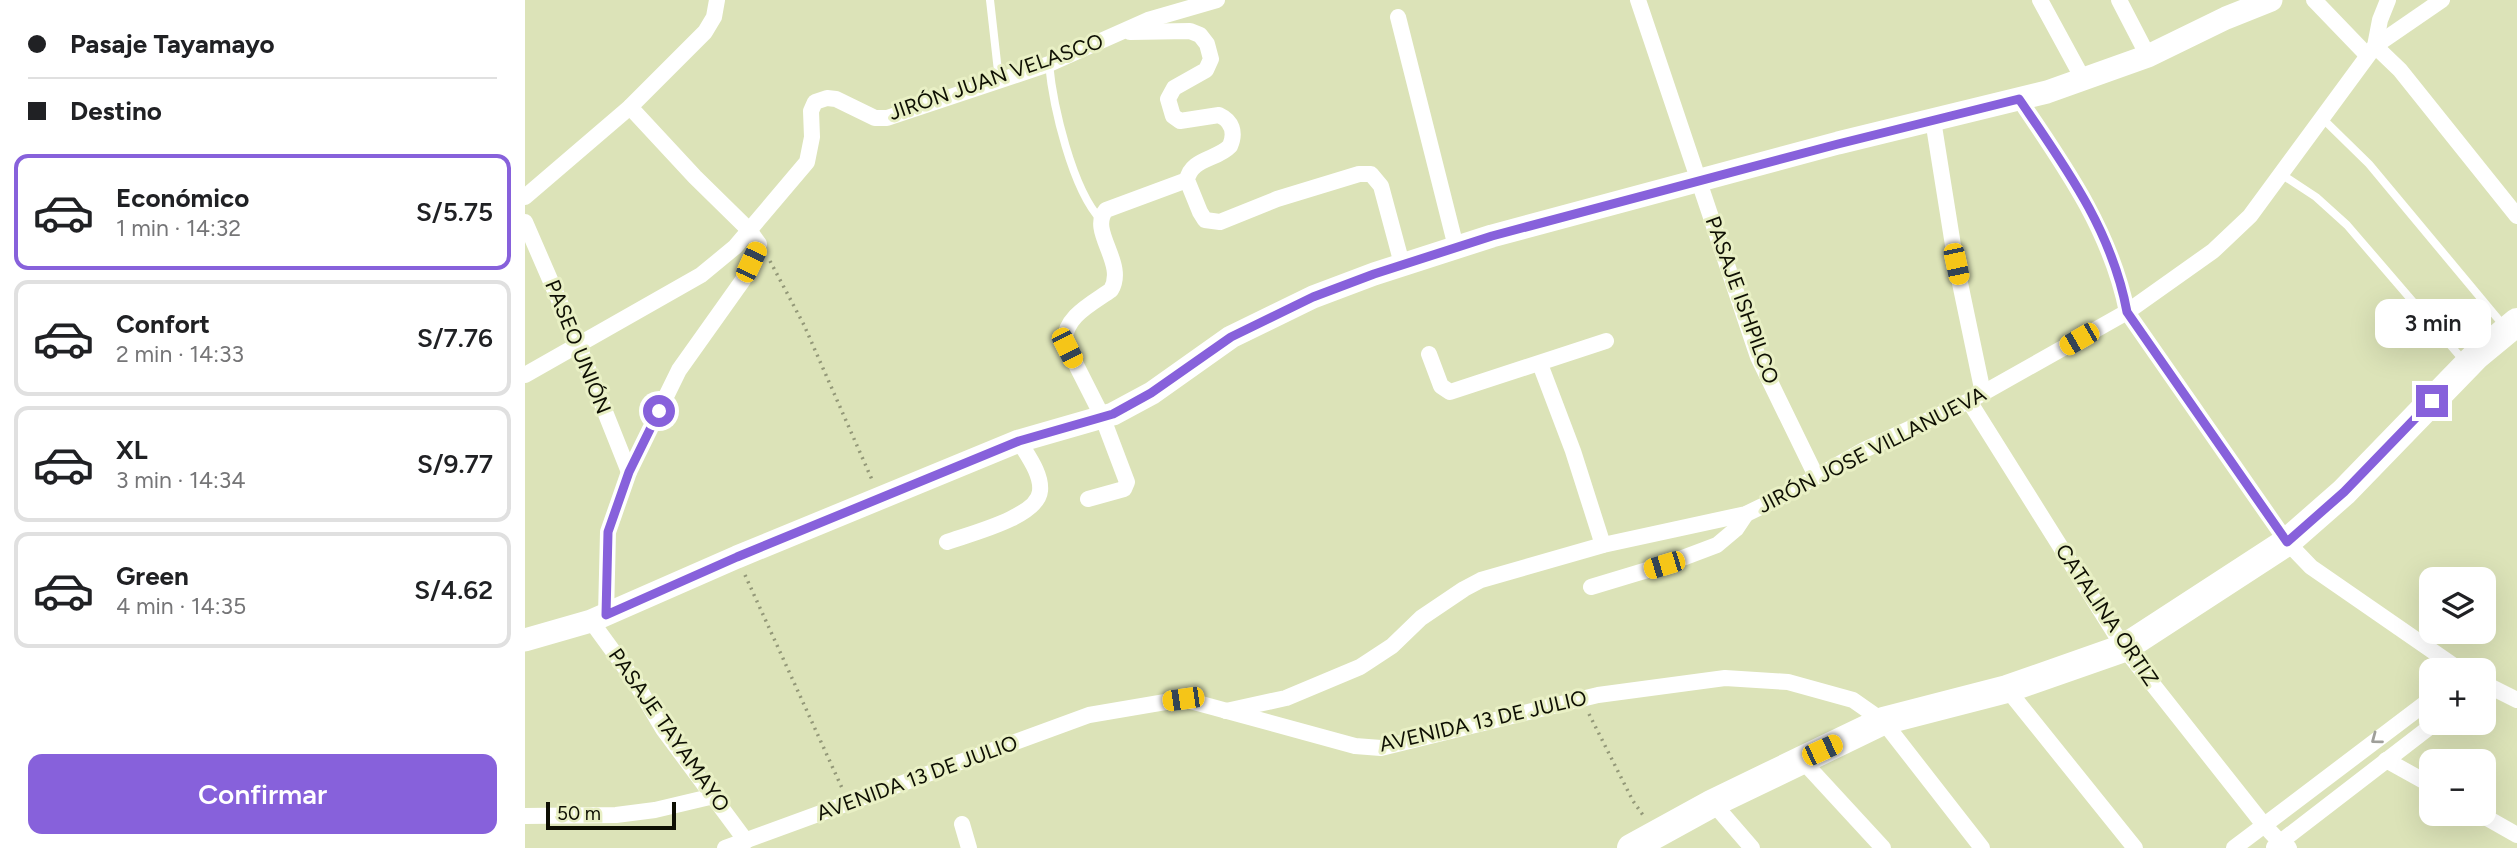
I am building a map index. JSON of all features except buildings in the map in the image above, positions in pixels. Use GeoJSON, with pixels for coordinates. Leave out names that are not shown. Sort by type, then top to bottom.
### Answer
{"type":"FeatureCollection","features":[{"type":"Feature","properties":{"kind":"highway"},"geometry":{"type":"LineString","coordinates":[[1631,848],[1713,803],[1883,721],[2007,689],[2124,648],[2287,542],[2344,492],[2467,365],[2512,326]]}},
{"type":"Feature","properties":{"kind":"street"},"geometry":{"type":"LineString","coordinates":[[525,197],[630,107],[705,32],[714,17],[717,0]]}},
{"type":"Feature","properties":{"kind":"street","name":"JIRÓN JUAN VELASCO"},"geometry":{"type":"LineString","coordinates":[[525,375],[701,275],[735,247],[807,162],[812,137],[811,111],[818,101],[837,99],[875,118],[887,118],[1049,64],[1160,16],[1217,0]]}},
{"type":"Feature","properties":{"kind":"street","name":"PASAJE ISHPILCO"},"geometry":{"type":"LineString","coordinates":[[1638,0],[1758,357],[1816,476]]}},
{"type":"Feature","properties":{"kind":"street"},"geometry":{"type":"LineString","coordinates":[[2040,0],[2084,79]]}},
{"type":"Feature","properties":{"kind":"street"},"geometry":{"type":"LineString","coordinates":[[2119,0],[2148,56]]}},
{"type":"Feature","properties":{"kind":"street"},"geometry":{"type":"LineString","coordinates":[[525,640],[599,618],[737,557],[1019,441],[1113,414],[1151,393],[1231,337],[1313,297],[1402,264],[1492,236],[2019,99],[2148,56],[2226,18],[2271,0]]}},
{"type":"Feature","properties":{"kind":"street"},"geometry":{"type":"LineString","coordinates":[[2314,0],[2371,50],[2400,70],[2517,216]]}},
{"type":"Feature","properties":{"kind":"street","name":"JIRÓN JOSE VILLANUEVA"},"geometry":{"type":"LineString","coordinates":[[1227,711],[1286,698],[1360,667],[1392,646],[1421,618],[1481,580],[1603,545],[1747,514],[1864,450],[1976,397],[2127,312],[2213,251],[2250,216],[2371,50],[2388,0]]}},
{"type":"Feature","properties":{"kind":"street"},"geometry":{"type":"LineString","coordinates":[[2371,50],[2442,0]]}},
{"type":"Feature","properties":{"kind":"street"},"geometry":{"type":"LineString","coordinates":[[1398,17],[1456,247]]}},
{"type":"Feature","properties":{"kind":"street"},"geometry":{"type":"LineString","coordinates":[[1124,32],[1190,32],[1200,35],[1210,48],[1211,59],[1206,70],[1171,91],[1168,99],[1173,116],[1180,121],[1219,115],[1229,121],[1234,135],[1226,150],[1194,166],[1190,171],[1187,180],[1202,216],[1214,223],[1277,199],[1359,174],[1371,174],[1381,186],[1402,264]]}},
{"type":"Feature","properties":{"kind":"street"},"geometry":{"type":"LineString","coordinates":[[2019,99],[2086,202],[2116,267],[2127,312],[2287,542],[2311,567],[2444,658]]}},
{"type":"Feature","properties":{"kind":"street"},"geometry":{"type":"LineString","coordinates":[[599,618],[608,532],[629,472],[679,370],[743,280],[759,244],[749,230],[630,107]]}},
{"type":"Feature","properties":{"kind":"street"},"geometry":{"type":"LineString","coordinates":[[1933,120],[1976,397]]}},
{"type":"Feature","properties":{"kind":"street"},"geometry":{"type":"LineString","coordinates":[[1088,499],[1124,489],[1127,482],[1102,416],[1064,337],[1072,321],[1114,285],[1116,267],[1101,220],[1106,210],[1187,180]]}},
{"type":"Feature","properties":{"kind":"street","name":"PASEO UNIÓN"},"geometry":{"type":"LineString","coordinates":[[525,222],[629,472]]}},
{"type":"Feature","properties":{"kind":"street"},"geometry":{"type":"LineString","coordinates":[[1429,354],[1441,386],[1450,392],[1540,365],[1606,341]]}},
{"type":"Feature","properties":{"kind":"street"},"geometry":{"type":"LineString","coordinates":[[1540,365],[1573,451],[1603,545]]}},
{"type":"Feature","properties":{"kind":"street","name":"CATALINA ORTIZ"},"geometry":{"type":"LineString","coordinates":[[1976,397],[2124,648],[2280,846]]}},
{"type":"Feature","properties":{"kind":"street"},"geometry":{"type":"LineString","coordinates":[[947,542],[1022,514],[1035,503],[1040,493],[1039,481],[1019,441]]}},
{"type":"Feature","properties":{"kind":"street"},"geometry":{"type":"LineString","coordinates":[[1591,587],[1664,565],[1717,545],[1736,530],[1747,514]]}},
{"type":"Feature","properties":{"kind":"street","name":"PASAJE TAYAMAYO"},"geometry":{"type":"LineString","coordinates":[[599,618],[663,729],[746,841]]}},
{"type":"Feature","properties":{"kind":"street","name":"AVENIDA 13 DE JULIO"},"geometry":{"type":"LineString","coordinates":[[725,848],[1089,715],[1183,699],[1355,746],[1381,748],[1584,698],[1725,678],[1788,682],[1853,700],[1883,721],[1982,848]]}},
{"type":"Feature","properties":{"kind":"street"},"geometry":{"type":"LineString","coordinates":[[2007,689],[2135,848]]}},
{"type":"Feature","properties":{"kind":"street"},"geometry":{"type":"LineString","coordinates":[[2496,690],[2517,700]]}},
{"type":"Feature","properties":{"kind":"street"},"geometry":{"type":"LineString","coordinates":[[2234,848],[2419,708]]}},
{"type":"Feature","properties":{"kind":"street"},"geometry":{"type":"LineString","coordinates":[[2280,846],[2419,735]]}},
{"type":"Feature","properties":{"kind":"street"},"geometry":{"type":"LineString","coordinates":[[1801,759],[1883,848]]}},
{"type":"Feature","properties":{"kind":"street"},"geometry":{"type":"LineString","coordinates":[[2386,760],[2419,778]]}},
{"type":"Feature","properties":{"kind":"street"},"geometry":{"type":"LineString","coordinates":[[525,816],[629,813],[655,810],[714,796]]}},
{"type":"Feature","properties":{"kind":"street"},"geometry":{"type":"LineString","coordinates":[[1713,803],[1752,848]]}},
{"type":"Feature","properties":{"kind":"street"},"geometry":{"type":"LineString","coordinates":[[2496,823],[2517,835]]}},
{"type":"Feature","properties":{"kind":"street"},"geometry":{"type":"LineString","coordinates":[[962,824],[969,848]]}},
{"type":"Feature","properties":{"kind":"lane"},"geometry":{"type":"LineString","coordinates":[[990,0],[999,80]]}},
{"type":"Feature","properties":{"kind":"lane"},"geometry":{"type":"LineString","coordinates":[[1049,64],[1051,89],[1068,152],[1087,200],[1101,220]]}},
{"type":"Feature","properties":{"kind":"lane"},"geometry":{"type":"LineString","coordinates":[[2322,118],[2369,164],[2512,326]]}},
{"type":"Feature","properties":{"kind":"lane"},"geometry":{"type":"LineString","coordinates":[[2281,174],[2316,197],[2347,225],[2467,365]]}},
{"type":"Feature","properties":{"kind":"path"},"geometry":{"type":"LineString","coordinates":[[759,244],[781,279],[804,325],[880,498]]}},
{"type":"Feature","properties":{"kind":"path"},"geometry":{"type":"LineString","coordinates":[[737,557],[848,802]]}},
{"type":"Feature","properties":{"kind":"path"},"geometry":{"type":"LineString","coordinates":[[1584,698],[1594,727],[1633,801],[1657,834]]}},
{"type":"Feature","properties":{"kind":"route"},"geometry":{"type":"LineString","coordinates":[[659,411],[629,472],[608,532],[606,615],[737,557],[1019,441],[1113,414],[1151,393],[1231,337],[1313,297],[1374,274],[1492,236],[2019,99],[2086,202],[2116,267],[2127,312],[2287,542],[2344,492],[2432,401]]}}]}
